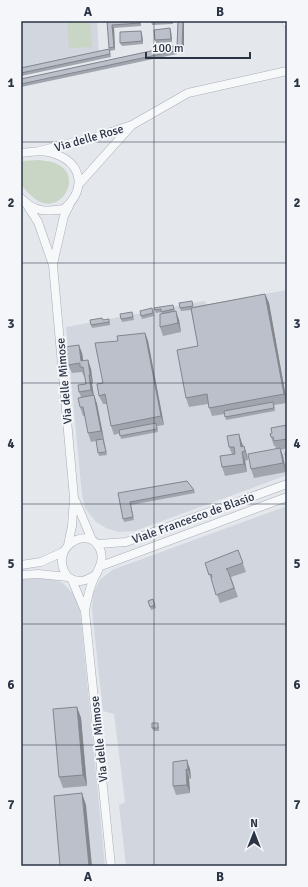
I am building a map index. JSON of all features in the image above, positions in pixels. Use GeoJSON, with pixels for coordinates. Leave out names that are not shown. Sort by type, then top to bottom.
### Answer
{"type":"FeatureCollection","features":[{"type":"Feature","properties":{"kind":"street"},"geometry":{"type":"LineString","coordinates":[[132,125],[188,93],[287,71]]}},
{"type":"Feature","properties":{"kind":"street","name":"Via delle Rose"},"geometry":{"type":"LineString","coordinates":[[39,151],[99,136],[132,125]]}},
{"type":"Feature","properties":{"kind":"street","name":"Via delle Rose"},"geometry":{"type":"LineString","coordinates":[[71,203],[80,184],[132,125]]}},
{"type":"Feature","properties":{"kind":"street"},"geometry":{"type":"LineString","coordinates":[[21,153],[39,151],[54,153],[67,160],[75,170],[80,184]]}},
{"type":"Feature","properties":{"kind":"street"},"geometry":{"type":"LineString","coordinates":[[21,198],[28,205],[38,211],[64,209],[71,203]]}},
{"type":"Feature","properties":{"kind":"street","name":"Via delle Mimose"},"geometry":{"type":"LineString","coordinates":[[53,264],[64,216],[71,203]]}},
{"type":"Feature","properties":{"kind":"street","name":"Via delle Mimose"},"geometry":{"type":"LineString","coordinates":[[28,205],[38,222],[53,264],[74,498],[72,526],[65,549]]}},
{"type":"Feature","properties":{"kind":"street","name":"Viale Francesco de Blasio"},"geometry":{"type":"LineString","coordinates":[[95,542],[126,542],[287,484]]}},
{"type":"Feature","properties":{"kind":"street","name":"Viale Francesco de Blasio"},"geometry":{"type":"LineString","coordinates":[[101,566],[287,497]]}},
{"type":"Feature","properties":{"kind":"street","name":"Via delle Mimose"},"geometry":{"type":"LineString","coordinates":[[74,498],[95,542]]}},
{"type":"Feature","properties":{"kind":"street"},"geometry":{"type":"LineString","coordinates":[[21,565],[41,562],[83,538],[95,542],[102,553],[101,566],[95,575],[85,611]]}},
{"type":"Feature","properties":{"kind":"street"},"geometry":{"type":"LineString","coordinates":[[65,549],[63,569],[70,578],[85,611]]}},
{"type":"Feature","properties":{"kind":"street"},"geometry":{"type":"LineString","coordinates":[[21,575],[38,574],[84,581],[95,575]]}},
{"type":"Feature","properties":{"kind":"street","name":"Via delle Mimose"},"geometry":{"type":"LineString","coordinates":[[85,611],[111,866]]}},
{"type":"Feature","properties":{"kind":"shaded area"},"geometry":{"type":"Polygon","coordinates":[[[21,21],[97,21],[99,53],[21,70],[21,21]]]}},
{"type":"Feature","properties":{"kind":"shaded area"},"geometry":{"type":"Polygon","coordinates":[[[287,290],[287,475],[135,531],[118,532],[106,528],[96,522],[85,508],[82,495],[66,327],[205,301],[206,305],[287,290]]]}},
{"type":"Feature","properties":{"kind":"shaded area"},"geometry":{"type":"Polygon","coordinates":[[[287,506],[287,866],[126,866],[119,805],[125,802],[114,714],[103,711],[92,610],[93,593],[100,580],[112,570],[287,506]]]}},
{"type":"Feature","properties":{"kind":"shaded area"},"geometry":{"type":"Polygon","coordinates":[[[21,579],[52,579],[63,583],[77,598],[80,610],[105,866],[21,866],[21,579]]]}},
{"type":"Feature","properties":{"kind":"green space"},"geometry":{"type":"Polygon","coordinates":[[[67,21],[90,21],[92,47],[69,48],[67,21]]]}},
{"type":"Feature","properties":{"kind":"green space"},"geometry":{"type":"Polygon","coordinates":[[[39,160],[57,164],[64,169],[68,176],[69,183],[67,191],[63,197],[56,202],[49,204],[40,202],[21,185],[21,161],[39,160]]]}},
{"type":"Feature","properties":{"kind":"building"},"geometry":{"type":"Polygon","coordinates":[[[107,21],[140,21],[140,23],[112,25],[114,47],[109,48],[107,21]]]}},
{"type":"Feature","properties":{"kind":"building"},"geometry":{"type":"Polygon","coordinates":[[[178,21],[183,21],[182,47],[177,47],[178,21]]]}},
{"type":"Feature","properties":{"kind":"building"},"geometry":{"type":"Polygon","coordinates":[[[170,28],[171,39],[155,40],[154,30],[170,28]]]}},
{"type":"Feature","properties":{"kind":"building"},"geometry":{"type":"Polygon","coordinates":[[[141,31],[142,41],[120,43],[120,32],[141,31]]]}},
{"type":"Feature","properties":{"kind":"building"},"geometry":{"type":"Polygon","coordinates":[[[174,46],[175,51],[21,84],[21,79],[174,46]]]}},
{"type":"Feature","properties":{"kind":"building"},"geometry":{"type":"Polygon","coordinates":[[[109,49],[110,54],[21,73],[21,68],[109,49]]]}},
{"type":"Feature","properties":{"kind":"building"},"geometry":{"type":"Polygon","coordinates":[[[265,294],[284,394],[209,408],[207,394],[186,398],[177,350],[198,346],[191,308],[265,294]]]}},
{"type":"Feature","properties":{"kind":"building"},"geometry":{"type":"Polygon","coordinates":[[[192,301],[193,306],[180,308],[179,303],[192,301]]]}},
{"type":"Feature","properties":{"kind":"building"},"geometry":{"type":"Polygon","coordinates":[[[173,305],[174,309],[161,312],[161,309],[155,310],[154,308],[173,305]]]}},
{"type":"Feature","properties":{"kind":"building"},"geometry":{"type":"Polygon","coordinates":[[[152,308],[153,313],[141,316],[140,311],[152,308]]]}},
{"type":"Feature","properties":{"kind":"building"},"geometry":{"type":"Polygon","coordinates":[[[176,311],[178,323],[160,327],[160,314],[176,311]]]}},
{"type":"Feature","properties":{"kind":"building"},"geometry":{"type":"Polygon","coordinates":[[[132,312],[133,317],[121,319],[120,314],[132,312]]]}},
{"type":"Feature","properties":{"kind":"building"},"geometry":{"type":"Polygon","coordinates":[[[102,318],[103,320],[109,319],[109,322],[91,325],[90,320],[102,318]]]}},
{"type":"Feature","properties":{"kind":"building"},"geometry":{"type":"Polygon","coordinates":[[[145,333],[161,416],[111,426],[105,394],[99,396],[97,384],[103,383],[95,343],[118,341],[117,336],[145,333]]]}},
{"type":"Feature","properties":{"kind":"building"},"geometry":{"type":"Polygon","coordinates":[[[79,345],[81,361],[88,360],[91,390],[79,392],[78,385],[86,384],[83,367],[80,367],[80,363],[68,365],[65,347],[79,345]]]}},
{"type":"Feature","properties":{"kind":"building"},"geometry":{"type":"Polygon","coordinates":[[[94,395],[101,431],[88,433],[83,407],[80,407],[78,398],[94,395]]]}},
{"type":"Feature","properties":{"kind":"building"},"geometry":{"type":"Polygon","coordinates":[[[273,402],[274,408],[225,417],[224,411],[273,402]]]}},
{"type":"Feature","properties":{"kind":"building"},"geometry":{"type":"Polygon","coordinates":[[[156,423],[157,429],[120,436],[119,430],[156,423]]]}},
{"type":"Feature","properties":{"kind":"building"},"geometry":{"type":"Polygon","coordinates":[[[287,425],[287,439],[274,441],[270,434],[272,433],[271,428],[287,425]]]}},
{"type":"Feature","properties":{"kind":"building"},"geometry":{"type":"Polygon","coordinates":[[[239,434],[241,447],[244,446],[245,451],[242,452],[244,464],[222,467],[220,456],[235,454],[234,447],[229,447],[227,436],[239,434]]]}},
{"type":"Feature","properties":{"kind":"building"},"geometry":{"type":"Polygon","coordinates":[[[103,439],[106,452],[98,453],[96,440],[103,439]]]}},
{"type":"Feature","properties":{"kind":"building"},"geometry":{"type":"Polygon","coordinates":[[[280,448],[283,463],[251,469],[248,454],[280,448]]]}},
{"type":"Feature","properties":{"kind":"building"},"geometry":{"type":"Polygon","coordinates":[[[287,452],[287,463],[285,453],[287,452]]]}},
{"type":"Feature","properties":{"kind":"building"},"geometry":{"type":"Polygon","coordinates":[[[187,481],[194,490],[130,502],[133,517],[123,519],[118,493],[187,481]]]}},
{"type":"Feature","properties":{"kind":"building"},"geometry":{"type":"Polygon","coordinates":[[[238,550],[243,563],[226,569],[234,588],[216,595],[211,574],[209,575],[205,563],[238,550]]]}},
{"type":"Feature","properties":{"kind":"building"},"geometry":{"type":"Polygon","coordinates":[[[153,599],[155,605],[150,607],[148,601],[153,599]]]}},
{"type":"Feature","properties":{"kind":"building"},"geometry":{"type":"Polygon","coordinates":[[[77,707],[83,775],[59,777],[53,709],[77,707]]]}},
{"type":"Feature","properties":{"kind":"building"},"geometry":{"type":"Polygon","coordinates":[[[152,723],[158,723],[158,728],[152,728],[152,723]]]}},
{"type":"Feature","properties":{"kind":"building"},"geometry":{"type":"Polygon","coordinates":[[[187,760],[187,785],[173,786],[173,762],[187,760]]]}},
{"type":"Feature","properties":{"kind":"building"},"geometry":{"type":"Polygon","coordinates":[[[82,793],[89,866],[60,866],[54,796],[82,793]]]}}]}
